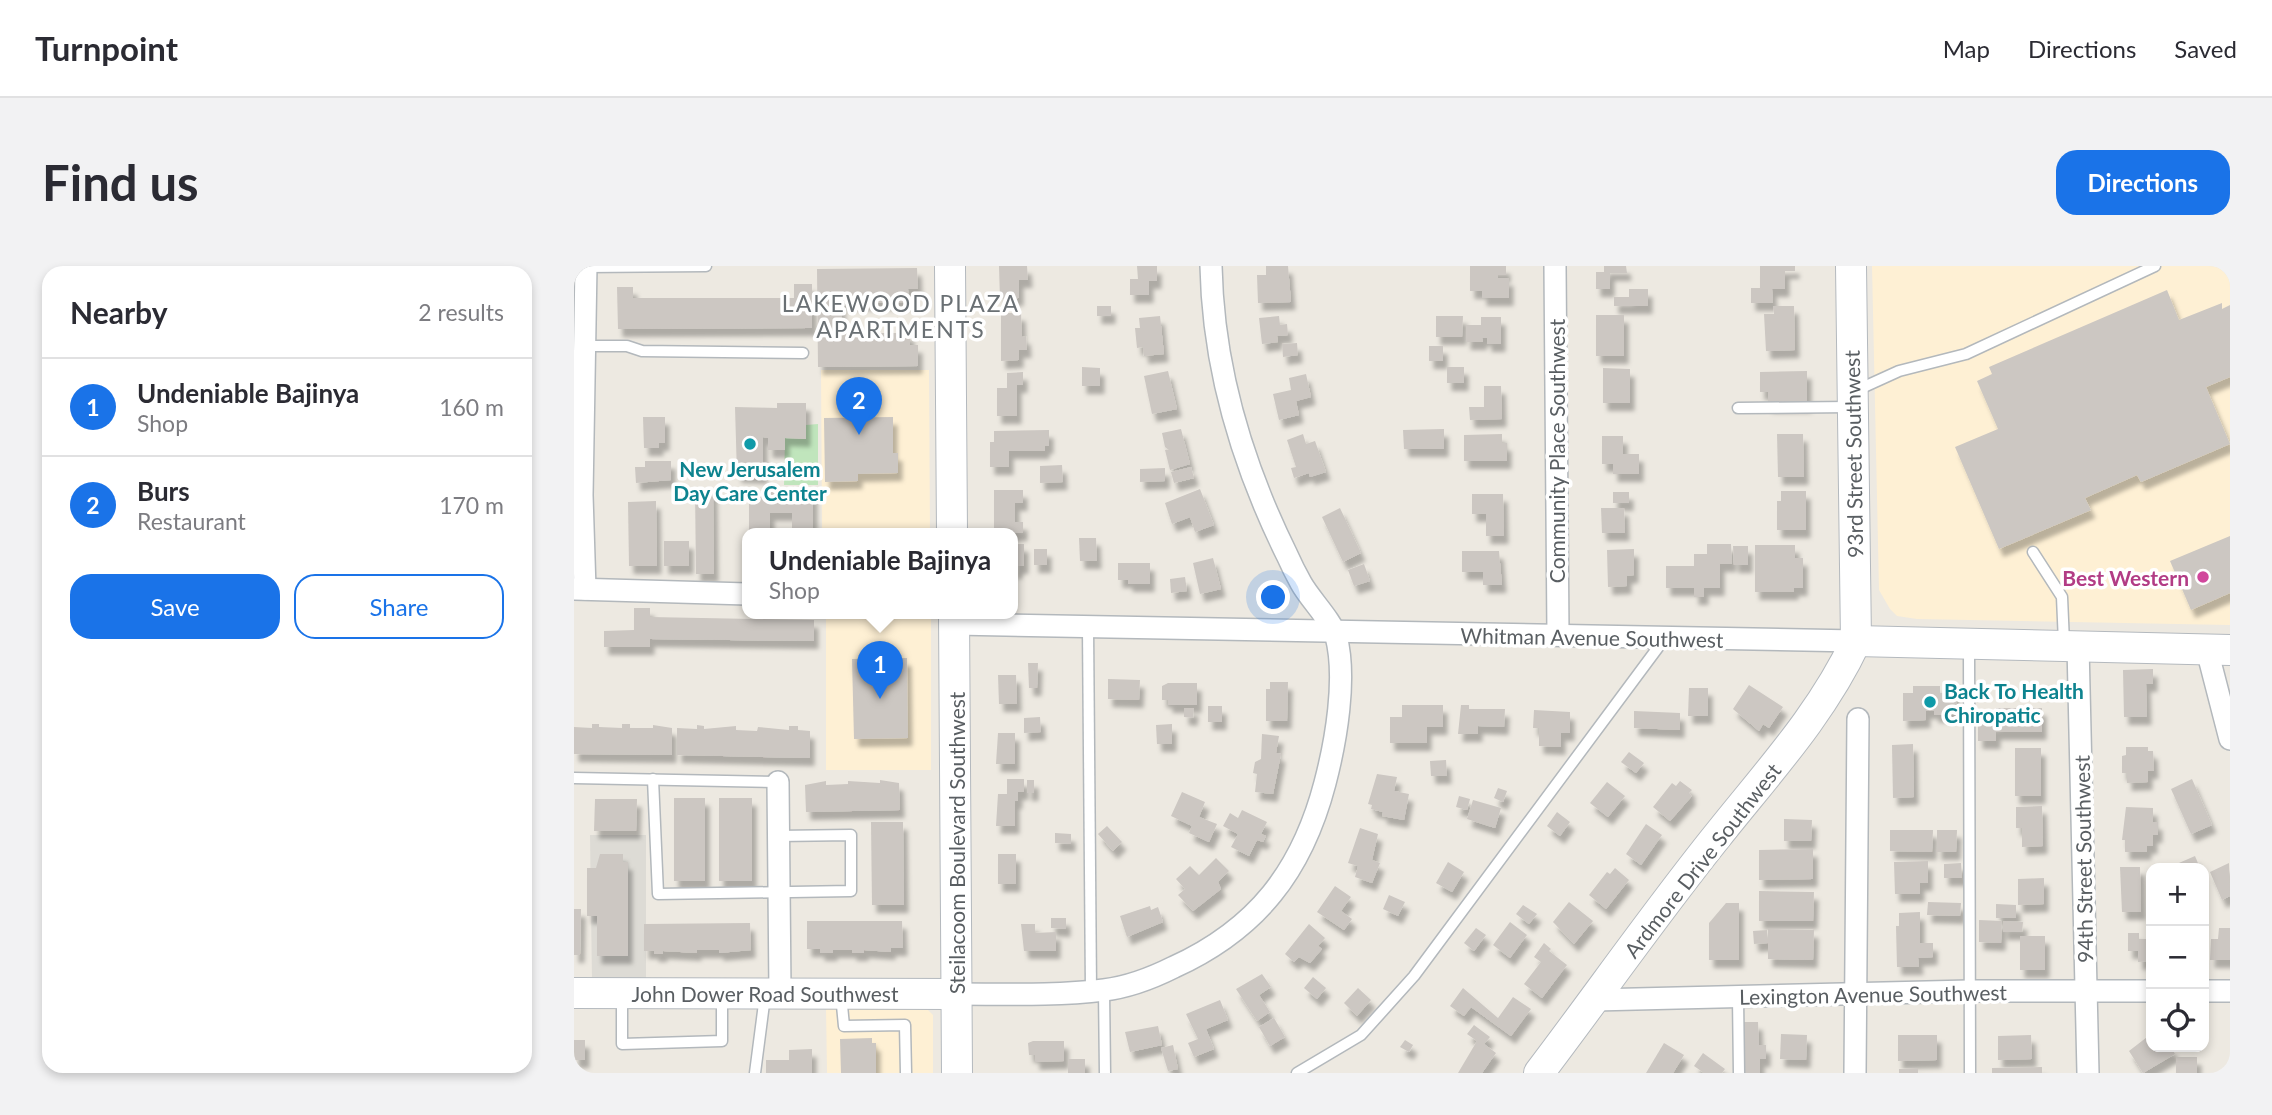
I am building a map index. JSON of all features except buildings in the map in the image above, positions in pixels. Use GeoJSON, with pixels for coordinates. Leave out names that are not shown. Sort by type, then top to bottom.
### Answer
{"type":"FeatureCollection","features":[{"type":"Feature","properties":{"kind":"street"},"geometry":{"type":"LineString","coordinates":[[950,266],[952,528]]}},
{"type":"Feature","properties":{"kind":"street"},"geometry":{"type":"LineString","coordinates":[[956,993],[1029,995],[1098,990],[1154,977],[1212,948],[1260,910],[1291,869],[1321,799],[1336,738],[1339,676],[1336,634],[1290,562],[1269,519],[1236,432],[1218,349],[1211,266]]}},
{"type":"Feature","properties":{"kind":"street","name":"Community Place Southwest"},"geometry":{"type":"LineString","coordinates":[[1555,266],[1558,635]]}},
{"type":"Feature","properties":{"kind":"street","name":"93rd Street Southwest"},"geometry":{"type":"LineString","coordinates":[[1851,266],[1856,641]]}},
{"type":"Feature","properties":{"kind":"street"},"geometry":{"type":"LineString","coordinates":[[586,267],[586,346],[579,382],[580,589],[742,594]]}},
{"type":"Feature","properties":{"kind":"street","name":"Whitman Avenue Southwest"},"geometry":{"type":"LineString","coordinates":[[954,619],[1088,628],[1336,634],[1666,637],[2218,650]]}},
{"type":"Feature","properties":{"kind":"street","name":"Steilacoom Boulevard Southwest"},"geometry":{"type":"LineString","coordinates":[[954,619],[957,1073]]}},
{"type":"Feature","properties":{"kind":"street","name":"Ardmore Drive Southwest"},"geometry":{"type":"LineString","coordinates":[[1539,1073],[1716,836],[1816,712],[1838,680],[1856,641]]}},
{"type":"Feature","properties":{"kind":"street","name":"94th Street Southwest"},"geometry":{"type":"LineString","coordinates":[[2071,646],[2087,990],[2088,1073]]}},
{"type":"Feature","properties":{"kind":"street"},"geometry":{"type":"LineString","coordinates":[[2218,650],[2230,739]]}},
{"type":"Feature","properties":{"kind":"street"},"geometry":{"type":"LineString","coordinates":[[1856,1073],[1854,995],[1858,719]]}},
{"type":"Feature","properties":{"kind":"street"},"geometry":{"type":"LineString","coordinates":[[773,992],[778,891],[778,782]]}},
{"type":"Feature","properties":{"kind":"street","name":"Lexington Avenue Southwest"},"geometry":{"type":"LineString","coordinates":[[1595,1000],[1969,991],[2146,990]]}},
{"type":"Feature","properties":{"kind":"street"},"geometry":{"type":"LineString","coordinates":[[2209,991],[2230,991]]}},
{"type":"Feature","properties":{"kind":"street","name":"John Dower Road Southwest"},"geometry":{"type":"LineString","coordinates":[[574,993],[956,993]]}},
{"type":"Feature","properties":{"kind":"lane"},"geometry":{"type":"LineString","coordinates":[[586,267],[706,266]]}},
{"type":"Feature","properties":{"kind":"lane"},"geometry":{"type":"LineString","coordinates":[[1738,408],[1853,399],[1899,371],[1966,354],[2155,266]]}},
{"type":"Feature","properties":{"kind":"lane"},"geometry":{"type":"LineString","coordinates":[[586,346],[627,346],[642,351],[803,353]]}},
{"type":"Feature","properties":{"kind":"lane"},"geometry":{"type":"LineString","coordinates":[[2033,551],[2062,597],[2071,646]]}},
{"type":"Feature","properties":{"kind":"lane"},"geometry":{"type":"LineString","coordinates":[[1088,628],[1098,990],[1105,1073]]}},
{"type":"Feature","properties":{"kind":"lane"},"geometry":{"type":"LineString","coordinates":[[1297,1073],[1361,1035],[1414,976],[1666,637]]}},
{"type":"Feature","properties":{"kind":"lane"},"geometry":{"type":"LineString","coordinates":[[1969,643],[1970,1073]]}},
{"type":"Feature","properties":{"kind":"lane"},"geometry":{"type":"LineString","coordinates":[[574,778],[778,782]]}},
{"type":"Feature","properties":{"kind":"lane"},"geometry":{"type":"LineString","coordinates":[[653,779],[658,894],[851,891],[851,835],[778,836]]}},
{"type":"Feature","properties":{"kind":"lane"},"geometry":{"type":"LineString","coordinates":[[622,993],[622,1044],[722,1041],[722,992]]}},
{"type":"Feature","properties":{"kind":"lane"},"geometry":{"type":"LineString","coordinates":[[755,1073],[773,992]]}},
{"type":"Feature","properties":{"kind":"lane"},"geometry":{"type":"LineString","coordinates":[[841,993],[844,1026],[905,1025],[906,1073]]}},
{"type":"Feature","properties":{"kind":"lane"},"geometry":{"type":"LineString","coordinates":[[1738,998],[1739,1073]]}},
{"type":"Feature","properties":{"kind":"shaded area"},"geometry":{"type":"Polygon","coordinates":[[[1872,266],[2230,266],[2230,625],[1917,619],[1897,616],[1890,609],[1879,590],[1872,266]]]}},
{"type":"Feature","properties":{"kind":"shaded area"},"geometry":{"type":"Polygon","coordinates":[[[821,370],[929,370],[930,528],[822,528],[821,370]]]}},
{"type":"Feature","properties":{"kind":"shaded area"},"geometry":{"type":"Polygon","coordinates":[[[826,619],[931,619],[931,770],[826,770],[826,619]]]}},
{"type":"Feature","properties":{"kind":"shaded area"},"geometry":{"type":"Polygon","coordinates":[[[590,835],[646,835],[646,978],[643,980],[592,980],[590,835]]]}},
{"type":"Feature","properties":{"kind":"shaded area"},"geometry":{"type":"Polygon","coordinates":[[[924,1006],[933,1015],[933,1073],[827,1073],[826,1009],[924,1006]]]}},
{"type":"Feature","properties":{"kind":"green space"},"geometry":{"type":"Polygon","coordinates":[[[818,424],[818,485],[784,485],[785,438],[806,439],[806,425],[818,424]]]}},
{"type":"Feature","properties":{"kind":"place","name":"Burs"},"geometry":{"type":"Point","coordinates":[859,435]}},
{"type":"Feature","properties":{"kind":"place","name":"New Jerusalem Day Care Center"},"geometry":{"type":"Point","coordinates":[750,444]}},
{"type":"Feature","properties":{"kind":"place","name":"Best Western"},"geometry":{"type":"Point","coordinates":[2203,577]}},
{"type":"Feature","properties":{"kind":"place","name":"Undeniable Bajinya"},"geometry":{"type":"Point","coordinates":[880,699]}},
{"type":"Feature","properties":{"kind":"place","name":"Back To Health Chiropatic"},"geometry":{"type":"Point","coordinates":[1930,702]}},
{"type":"Feature","properties":{"kind":"district","name":"LAKEWOOD PLAZA APARTMENTS"},"geometry":{"type":"Point","coordinates":[901,316]}}]}
